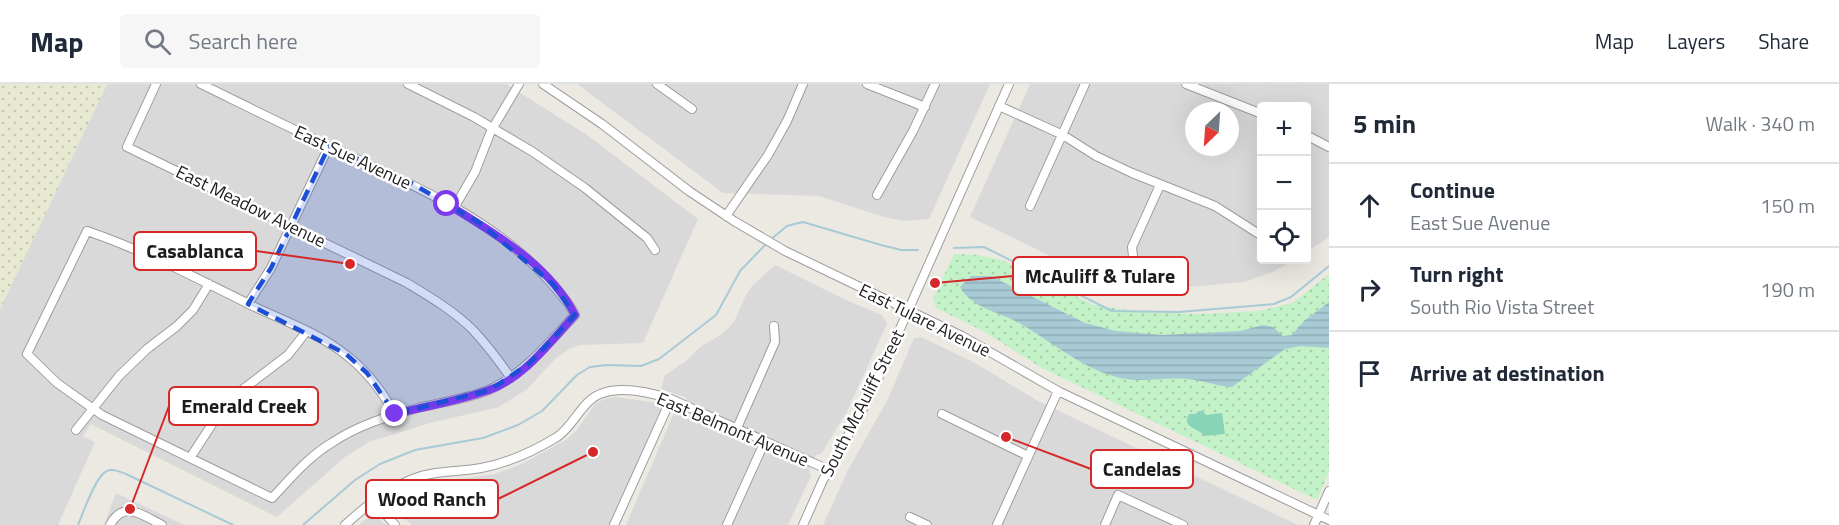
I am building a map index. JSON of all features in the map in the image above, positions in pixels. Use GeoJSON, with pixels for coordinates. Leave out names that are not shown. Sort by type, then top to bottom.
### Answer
{"type":"FeatureCollection","features":[{"type":"Feature","properties":{"kind":"street","name":"East Meadow Avenue"},"geometry":{"type":"LineString","coordinates":[[156,84],[127,147],[292,225],[407,283],[440,303],[471,328],[492,351],[511,378]]}},
{"type":"Feature","properties":{"kind":"street","name":"East Sue Avenue"},"geometry":{"type":"LineString","coordinates":[[201,84],[411,183],[502,238],[529,260],[553,284],[575,315],[530,363],[511,378]]}},
{"type":"Feature","properties":{"kind":"street"},"geometry":{"type":"LineString","coordinates":[[408,84],[493,128],[546,160],[647,238],[655,250]]}},
{"type":"Feature","properties":{"kind":"street"},"geometry":{"type":"LineString","coordinates":[[454,208],[473,176],[493,128],[519,84]]}},
{"type":"Feature","properties":{"kind":"street","name":"East Tulare Avenue"},"geometry":{"type":"LineString","coordinates":[[543,84],[586,113],[682,186],[774,245],[972,342],[1058,391],[1329,520]]}},
{"type":"Feature","properties":{"kind":"street"},"geometry":{"type":"LineString","coordinates":[[657,84],[692,109]]}},
{"type":"Feature","properties":{"kind":"street"},"geometry":{"type":"LineString","coordinates":[[726,216],[768,155],[787,121],[803,84]]}},
{"type":"Feature","properties":{"kind":"street"},"geometry":{"type":"LineString","coordinates":[[867,84],[925,107]]}},
{"type":"Feature","properties":{"kind":"street"},"geometry":{"type":"LineString","coordinates":[[877,195],[935,84]]}},
{"type":"Feature","properties":{"kind":"street","name":"South McAuliff Street"},"geometry":{"type":"LineString","coordinates":[[803,525],[829,470],[871,394],[1009,84]]}},
{"type":"Feature","properties":{"kind":"street"},"geometry":{"type":"LineString","coordinates":[[1030,206],[1085,84]]}},
{"type":"Feature","properties":{"kind":"street"},"geometry":{"type":"LineString","coordinates":[[1186,84],[1257,112]]}},
{"type":"Feature","properties":{"kind":"street"},"geometry":{"type":"LineString","coordinates":[[999,106],[1063,135],[1105,160],[1215,206],[1257,233]]}},
{"type":"Feature","properties":{"kind":"street"},"geometry":{"type":"LineString","coordinates":[[1311,138],[1329,147]]}},
{"type":"Feature","properties":{"kind":"street"},"geometry":{"type":"LineString","coordinates":[[248,304],[271,268],[329,146]]}},
{"type":"Feature","properties":{"kind":"street"},"geometry":{"type":"LineString","coordinates":[[1134,265],[1132,247],[1160,184]]}},
{"type":"Feature","properties":{"kind":"street"},"geometry":{"type":"LineString","coordinates":[[395,414],[367,373],[327,341],[111,239],[87,231],[27,354],[57,383],[119,425],[272,498],[309,460],[331,442],[370,422],[490,390],[511,378]]}},
{"type":"Feature","properties":{"kind":"street"},"geometry":{"type":"LineString","coordinates":[[76,430],[119,376],[193,310],[209,284]]}},
{"type":"Feature","properties":{"kind":"street"},"geometry":{"type":"LineString","coordinates":[[737,428],[775,342],[774,326]]}},
{"type":"Feature","properties":{"kind":"street"},"geometry":{"type":"LineString","coordinates":[[190,458],[220,412],[242,390],[288,355],[306,332]]}},
{"type":"Feature","properties":{"kind":"street","name":"East Belmont Avenue"},"geometry":{"type":"LineString","coordinates":[[373,500],[420,476],[480,468],[523,455],[570,427],[593,398],[602,393],[617,391],[650,393],[671,399],[829,470]]}},
{"type":"Feature","properties":{"kind":"street"},"geometry":{"type":"LineString","coordinates":[[997,525],[1058,391]]}},
{"type":"Feature","properties":{"kind":"street"},"geometry":{"type":"LineString","coordinates":[[614,525],[671,399]]}},
{"type":"Feature","properties":{"kind":"street"},"geometry":{"type":"LineString","coordinates":[[942,414],[1028,456]]}},
{"type":"Feature","properties":{"kind":"street"},"geometry":{"type":"LineString","coordinates":[[727,525],[765,441]]}},
{"type":"Feature","properties":{"kind":"street"},"geometry":{"type":"LineString","coordinates":[[1314,525],[1329,491]]}},
{"type":"Feature","properties":{"kind":"street"},"geometry":{"type":"LineString","coordinates":[[1104,525],[1118,495],[1183,525]]}},
{"type":"Feature","properties":{"kind":"street"},"geometry":{"type":"LineString","coordinates":[[345,525],[373,500],[395,525]]}},
{"type":"Feature","properties":{"kind":"street"},"geometry":{"type":"LineString","coordinates":[[110,525],[116,514],[124,510],[132,511],[162,525]]}},
{"type":"Feature","properties":{"kind":"street"},"geometry":{"type":"LineString","coordinates":[[910,517],[927,525]]}},
{"type":"Feature","properties":{"kind":"highlighted area"},"geometry":{"type":"Polygon","coordinates":[[[329,146],[411,183],[480,223],[553,284],[575,315],[530,363],[490,390],[395,414],[367,373],[346,354],[248,304],[271,268],[329,146]]]}},
{"type":"Feature","properties":{"kind":"shaded area"},"geometry":{"type":"Polygon","coordinates":[[[107,84],[506,84],[587,135],[698,219],[643,343],[580,345],[556,358],[527,389],[499,407],[430,423],[369,442],[345,457],[277,517],[91,424],[83,436],[95,442],[58,525],[0,525],[0,309],[107,84]]]}},
{"type":"Feature","properties":{"kind":"shaded area"},"geometry":{"type":"Polygon","coordinates":[[[577,84],[990,84],[929,219],[904,221],[884,217],[819,196],[723,193],[577,84]]]}},
{"type":"Feature","properties":{"kind":"shaded area"},"geometry":{"type":"Polygon","coordinates":[[[1030,84],[1329,84],[1329,237],[1311,249],[1311,102],[1257,102],[1257,264],[1287,264],[1244,282],[1190,287],[1138,288],[1112,283],[1075,268],[970,217],[1030,84]]]}},
{"type":"Feature","properties":{"kind":"shaded area"},"geometry":{"type":"Polygon","coordinates":[[[775,265],[882,315],[887,324],[847,411],[822,453],[816,455],[809,469],[811,476],[788,525],[626,525],[674,413],[681,411],[687,398],[661,389],[665,375],[686,361],[700,347],[722,334],[734,322],[752,286],[775,265]]]}},
{"type":"Feature","properties":{"kind":"shaded area"},"geometry":{"type":"Polygon","coordinates":[[[921,337],[975,363],[1038,401],[1298,525],[823,525],[848,470],[887,401],[914,338],[921,337]]]}},
{"type":"Feature","properties":{"kind":"shaded area"},"geometry":{"type":"Polygon","coordinates":[[[616,397],[658,403],[661,409],[611,525],[412,525],[390,506],[377,517],[386,525],[359,525],[391,498],[418,485],[494,474],[520,465],[567,439],[576,431],[595,404],[604,399],[616,397]]]}},
{"type":"Feature","properties":{"kind":"shaded area"},"geometry":{"type":"Polygon","coordinates":[[[116,493],[184,525],[104,525],[116,493]]]}},
{"type":"Feature","properties":{"kind":"green space"},"geometry":{"type":"Polygon","coordinates":[[[0,84],[107,84],[0,309],[0,84]]]}},
{"type":"Feature","properties":{"kind":"green space"},"geometry":{"type":"Polygon","coordinates":[[[954,254],[977,255],[1002,260],[1094,305],[1142,312],[1199,314],[1258,311],[1292,303],[1329,274],[1329,472],[1317,500],[1042,368],[983,331],[936,308],[933,299],[954,254]]]}},
{"type":"Feature","properties":{"kind":"green space"},"geometry":{"type":"Polygon","coordinates":[[[1203,411],[1206,415],[1222,413],[1225,434],[1204,436],[1189,425],[1187,419],[1189,414],[1203,411]]]}},
{"type":"Feature","properties":{"kind":"water"},"geometry":{"type":"Polygon","coordinates":[[[971,276],[991,276],[1085,323],[1116,331],[1162,335],[1240,331],[1263,325],[1273,327],[1283,336],[1292,335],[1304,321],[1329,302],[1329,348],[1300,346],[1285,349],[1232,387],[1186,379],[1122,378],[1089,366],[1021,324],[979,305],[960,287],[971,276]]]}},
{"type":"Feature","properties":{"kind":"waterway"},"geometry":{"type":"LineString","coordinates":[[770,240],[787,226],[803,222],[901,250],[918,250]]}},
{"type":"Feature","properties":{"kind":"waterway"},"geometry":{"type":"LineString","coordinates":[[303,525],[355,480],[380,464],[415,450],[483,438],[518,425],[542,411],[577,375],[590,367],[641,366],[659,359],[716,315],[740,271],[766,244]]}},
{"type":"Feature","properties":{"kind":"waterway"},"geometry":{"type":"LineString","coordinates":[[954,248],[984,247],[1112,311],[1179,312],[1274,304],[1291,297],[1329,266]]}},
{"type":"Feature","properties":{"kind":"waterway"},"geometry":{"type":"LineString","coordinates":[[78,525],[99,479],[107,471],[112,470],[126,474],[233,525]]}},
{"type":"Feature","properties":{"kind":"place","name":"Casablanca"},"geometry":{"type":"Point","coordinates":[350,264]}},
{"type":"Feature","properties":{"kind":"place","name":"McAuliff & Tulare"},"geometry":{"type":"Point","coordinates":[935,283]}},
{"type":"Feature","properties":{"kind":"place","name":"Candelas"},"geometry":{"type":"Point","coordinates":[1006,437]}},
{"type":"Feature","properties":{"kind":"place","name":"Wood Ranch"},"geometry":{"type":"Point","coordinates":[593,452]}},
{"type":"Feature","properties":{"kind":"place","name":"Emerald Creek"},"geometry":{"type":"Point","coordinates":[130,509]}},
{"type":"Feature","properties":{"kind":"route"},"geometry":{"type":"LineString","coordinates":[[395,414],[490,390],[511,378],[530,363],[575,315],[553,284],[529,260],[502,238],[447,204]]}}]}
